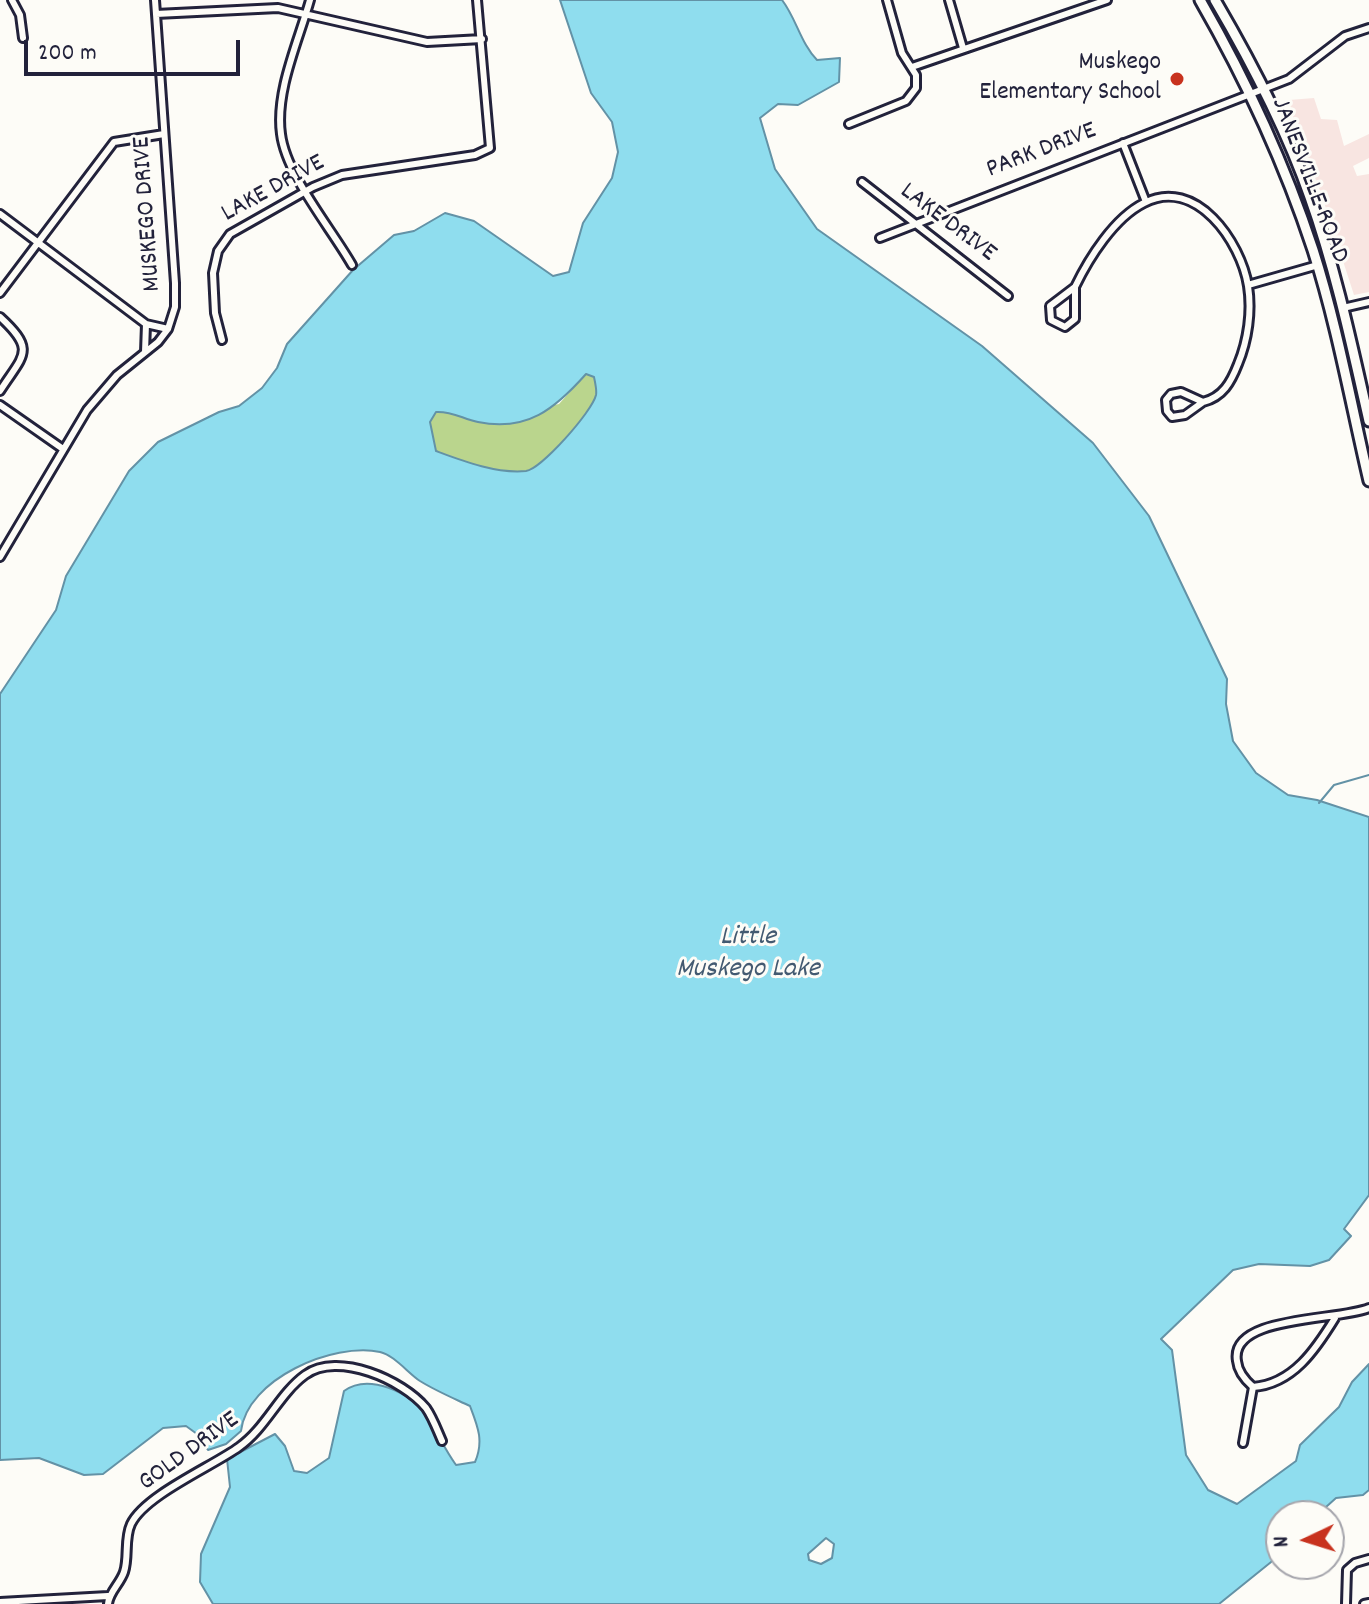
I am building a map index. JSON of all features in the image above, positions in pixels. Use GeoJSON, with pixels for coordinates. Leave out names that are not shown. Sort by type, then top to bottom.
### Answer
{"type":"FeatureCollection","features":[{"type":"Feature","properties":{"kind":"main road","name":"JANESVILLE ROAD"},"geometry":{"type":"LineString","coordinates":[[1200,0],[1251,94],[1283,167],[1318,268],[1369,479]]}},
{"type":"Feature","properties":{"kind":"main road","name":"JANESVILLE ROAD"},"geometry":{"type":"LineString","coordinates":[[1215,0],[1264,89],[1299,168],[1339,291],[1368,416]]}},
{"type":"Feature","properties":{"kind":"main road"},"geometry":{"type":"LineString","coordinates":[[1324,240],[1318,268],[1332,299],[1343,308],[1335,332]]}},
{"type":"Feature","properties":{"kind":"main road"},"geometry":{"type":"LineString","coordinates":[[1318,268],[1327,269],[1339,291]]}},
{"type":"Feature","properties":{"kind":"main road"},"geometry":{"type":"LineString","coordinates":[[1354,415],[1368,416]]}},
{"type":"Feature","properties":{"kind":"street"},"geometry":{"type":"LineString","coordinates":[[12,0],[20,15],[23,38]]}},
{"type":"Feature","properties":{"kind":"street","name":"MUSKEGO DRIVE"},"geometry":{"type":"LineString","coordinates":[[0,557],[100,392],[168,329],[174,316],[155,0]]}},
{"type":"Feature","properties":{"kind":"street"},"geometry":{"type":"LineString","coordinates":[[310,0],[280,122],[283,143],[307,191],[352,265]]}},
{"type":"Feature","properties":{"kind":"street"},"geometry":{"type":"LineString","coordinates":[[156,14],[259,7],[307,13],[427,42],[482,39],[477,0]]}},
{"type":"Feature","properties":{"kind":"street"},"geometry":{"type":"LineString","coordinates":[[849,124],[910,98],[917,82],[896,39],[887,0]]}},
{"type":"Feature","properties":{"kind":"street"},"geometry":{"type":"LineString","coordinates":[[949,0],[963,48]]}},
{"type":"Feature","properties":{"kind":"street"},"geometry":{"type":"LineString","coordinates":[[912,67],[1107,0]]}},
{"type":"Feature","properties":{"kind":"street","name":"PARK DRIVE"},"geometry":{"type":"LineString","coordinates":[[880,238],[1264,89],[1303,72],[1326,48],[1345,36],[1369,28]]}},
{"type":"Feature","properties":{"kind":"street","name":"LAKE DRIVE"},"geometry":{"type":"LineString","coordinates":[[222,340],[213,293],[218,251],[230,234],[250,220],[307,191],[353,172],[475,155],[490,148],[482,39]]}},
{"type":"Feature","properties":{"kind":"street"},"geometry":{"type":"LineString","coordinates":[[0,293],[114,142],[164,134]]}},
{"type":"Feature","properties":{"kind":"street"},"geometry":{"type":"LineString","coordinates":[[1123,143],[1146,202]]}},
{"type":"Feature","properties":{"kind":"street","name":"LAKE DRIVE"},"geometry":{"type":"LineString","coordinates":[[862,182],[1008,296]]}},
{"type":"Feature","properties":{"kind":"street"},"geometry":{"type":"LineString","coordinates":[[1075,287],[1075,319],[1065,327],[1058,326],[1049,317],[1050,306],[1075,287],[1101,246],[1146,202],[1173,198],[1204,209],[1232,244],[1248,285],[1249,320],[1242,356],[1227,386],[1214,399],[1178,417],[1167,411],[1166,400],[1176,392],[1203,402]]}},
{"type":"Feature","properties":{"kind":"street"},"geometry":{"type":"LineString","coordinates":[[0,214],[146,324],[168,329]]}},
{"type":"Feature","properties":{"kind":"street"},"geometry":{"type":"LineString","coordinates":[[1248,285],[1318,268]]}},
{"type":"Feature","properties":{"kind":"street"},"geometry":{"type":"LineString","coordinates":[[1343,308],[1369,302]]}},
{"type":"Feature","properties":{"kind":"street"},"geometry":{"type":"LineString","coordinates":[[0,317],[19,334],[24,351],[21,362],[0,391]]}},
{"type":"Feature","properties":{"kind":"street"},"geometry":{"type":"LineString","coordinates":[[145,352],[146,324]]}},
{"type":"Feature","properties":{"kind":"street"},"geometry":{"type":"LineString","coordinates":[[0,405],[63,449]]}},
{"type":"Feature","properties":{"kind":"street"},"geometry":{"type":"LineString","coordinates":[[1253,1387],[1241,1373],[1236,1358],[1239,1344],[1246,1335],[1275,1325],[1335,1318],[1369,1308]]}},
{"type":"Feature","properties":{"kind":"street"},"geometry":{"type":"LineString","coordinates":[[1253,1387],[1276,1381],[1299,1366],[1335,1318]]}},
{"type":"Feature","properties":{"kind":"street","name":"GOLD DRIVE"},"geometry":{"type":"LineString","coordinates":[[0,1602],[108,1600],[124,1572],[129,1533],[135,1519],[172,1485],[245,1443],[299,1381],[312,1371],[332,1367],[363,1371],[410,1394],[427,1410],[442,1441]]}},
{"type":"Feature","properties":{"kind":"street"},"geometry":{"type":"LineString","coordinates":[[1243,1443],[1253,1387]]}},
{"type":"Feature","properties":{"kind":"street"},"geometry":{"type":"LineString","coordinates":[[1346,1604],[1347,1570],[1355,1563],[1369,1559]]}},
{"type":"Feature","properties":{"kind":"shaded area"},"geometry":{"type":"Polygon","coordinates":[[[1314,98],[1321,119],[1337,120],[1344,146],[1369,134],[1369,158],[1353,166],[1357,176],[1369,174],[1369,292],[1354,295],[1321,193],[1296,129],[1289,100],[1314,98]]]}},
{"type":"Feature","properties":{"kind":"green space"},"geometry":{"type":"Polygon","coordinates":[[[586,374],[594,377],[596,393],[592,403],[565,439],[533,468],[526,471],[492,469],[436,451],[430,422],[436,412],[448,411],[476,422],[559,404],[586,374]]]}},
{"type":"Feature","properties":{"kind":"water","name":"Little Muskego Lake"},"geometry":{"type":"Polygon","coordinates":[[[560,0],[782,0],[817,60],[840,58],[839,82],[798,105],[778,104],[760,118],[775,169],[817,229],[982,346],[1093,443],[1149,516],[1227,679],[1226,704],[1233,741],[1256,773],[1288,795],[1317,800],[1369,817],[1369,1195],[1344,1229],[1351,1236],[1329,1260],[1310,1266],[1259,1264],[1233,1270],[1161,1339],[1172,1350],[1186,1455],[1208,1490],[1237,1504],[1296,1461],[1300,1445],[1339,1407],[1352,1382],[1369,1364],[1369,1490],[1363,1495],[1334,1500],[1265,1500],[1265,1567],[1219,1604],[213,1604],[200,1582],[201,1554],[230,1487],[227,1459],[275,1434],[285,1446],[294,1471],[307,1473],[329,1458],[344,1391],[365,1384],[400,1393],[411,1399],[427,1416],[456,1465],[475,1462],[479,1441],[470,1406],[420,1381],[396,1360],[380,1352],[361,1350],[339,1353],[295,1368],[259,1395],[247,1412],[241,1431],[226,1444],[208,1450],[197,1434],[186,1426],[163,1428],[103,1474],[84,1475],[39,1458],[0,1460],[0,694],[56,610],[66,576],[129,471],[158,442],[219,412],[239,406],[262,388],[277,368],[287,344],[353,270],[394,235],[414,231],[445,213],[474,221],[553,276],[569,272],[583,223],[612,178],[618,152],[612,122],[591,93],[560,0]],[[586,374],[563,398],[539,415],[511,424],[478,422],[436,412],[430,422],[436,451],[492,469],[526,471],[533,468],[565,439],[585,414],[596,393],[594,377],[586,374]],[[826,1538],[808,1554],[809,1560],[821,1564],[832,1558],[834,1544],[826,1538]]]}},
{"type":"Feature","properties":{"kind":"waterway"},"geometry":{"type":"LineString","coordinates":[[1319,803],[1334,785],[1369,775]]}},
{"type":"Feature","properties":{"kind":"place","name":"Muskego Elementary School"},"geometry":{"type":"Point","coordinates":[1177,79]}}]}
